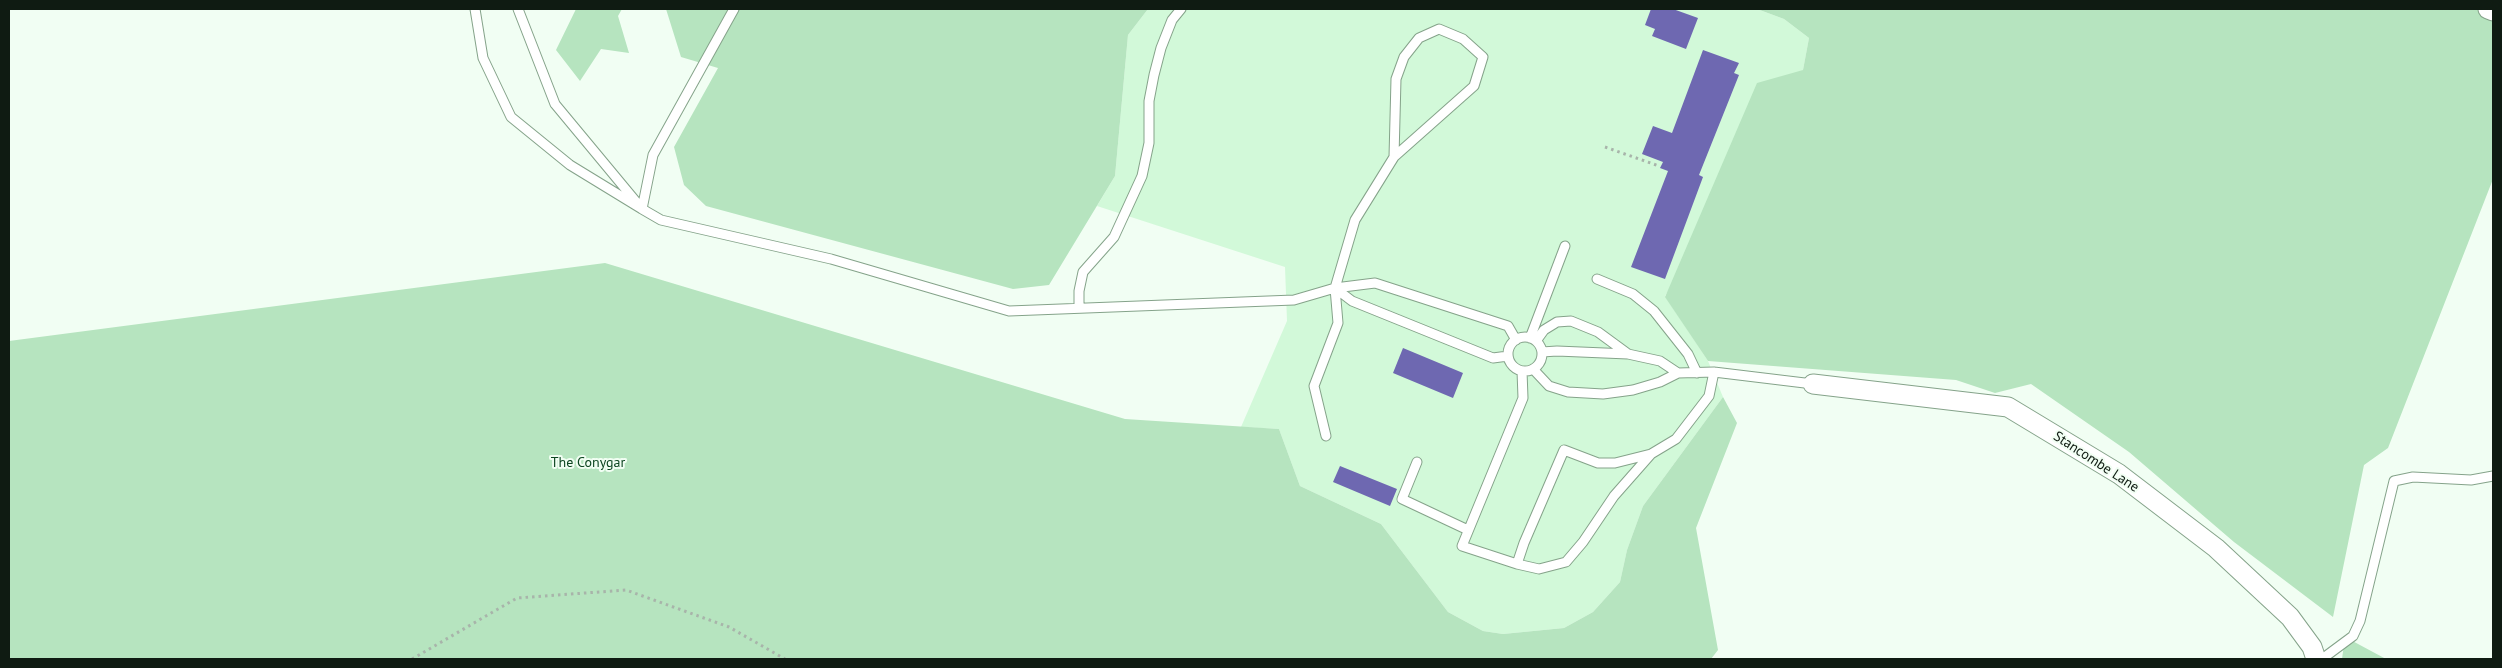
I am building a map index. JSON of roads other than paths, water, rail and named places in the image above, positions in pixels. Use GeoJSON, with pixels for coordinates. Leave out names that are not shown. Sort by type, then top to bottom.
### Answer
{"type":"FeatureCollection","features":[{"type":"Feature","properties":{"kind":"street"},"geometry":{"type":"LineString","coordinates":[[2488,9],[2493,11]]}},
{"type":"Feature","properties":{"kind":"street","name":"Stancombe Lane"},"geometry":{"type":"LineString","coordinates":[[1814,384],[2008,406],[2119,474],[2216,548],[2290,617],[2312,647],[2316,659]]}},
{"type":"Feature","properties":{"kind":"lane"},"geometry":{"type":"LineString","coordinates":[[475,9],[483,58],[511,117],[570,165],[661,220],[831,259],[1009,311],[1294,300],[1335,288],[1375,283],[1508,326],[1516,340]]}},
{"type":"Feature","properties":{"kind":"lane"},"geometry":{"type":"LineString","coordinates":[[518,9],[555,104],[642,209]]}},
{"type":"Feature","properties":{"kind":"lane"},"geometry":{"type":"LineString","coordinates":[[642,209],[653,155],[734,9]]}},
{"type":"Feature","properties":{"kind":"lane"},"geometry":{"type":"LineString","coordinates":[[1079,308],[1083,272],[1114,237],[1142,176],[1149,143],[1149,101],[1154,75],[1161,48],[1172,20],[1180,9]]}},
{"type":"Feature","properties":{"kind":"lane"},"geometry":{"type":"LineString","coordinates":[[1326,436],[1314,386],[1338,323],[1335,288],[1355,220],[1394,157],[1474,86],[1483,57],[1463,39],[1440,29],[1419,38],[1404,57],[1396,79],[1394,157]]}},
{"type":"Feature","properties":{"kind":"lane"},"geometry":{"type":"LineString","coordinates":[[1533,339],[1565,246]]}},
{"type":"Feature","properties":{"kind":"lane"},"geometry":{"type":"LineString","coordinates":[[1597,279],[1633,294],[1654,311],[1688,354],[1696,373]]}},
{"type":"Feature","properties":{"kind":"lane"},"geometry":{"type":"LineString","coordinates":[[1335,288],[1352,301],[1493,358],[1508,356]]}},
{"type":"Feature","properties":{"kind":"lane"},"geometry":{"type":"LineString","coordinates":[[1533,339],[1542,352],[1540,362],[1533,369],[1522,371],[1513,366],[1508,356],[1509,347],[1516,340],[1533,339],[1558,322],[1571,321],[1598,332],[1628,354]]}},
{"type":"Feature","properties":{"kind":"lane"},"geometry":{"type":"LineString","coordinates":[[1542,352],[1628,354],[1660,361],[1678,373]]}},
{"type":"Feature","properties":{"kind":"lane"},"geometry":{"type":"LineString","coordinates":[[1533,369],[1549,386],[1568,392],[1603,394],[1632,390],[1660,382],[1678,373],[1714,372],[1814,384]]}},
{"type":"Feature","properties":{"kind":"lane"},"geometry":{"type":"LineString","coordinates":[[1522,371],[1523,398],[1462,546],[1517,564],[1539,569],[1566,562],[1583,542],[1614,496],[1651,454],[1676,438],[1709,396],[1714,372]]}},
{"type":"Feature","properties":{"kind":"lane"},"geometry":{"type":"LineString","coordinates":[[1517,564],[1564,450],[1598,463],[1615,464],[1651,454]]}},
{"type":"Feature","properties":{"kind":"lane"},"geometry":{"type":"LineString","coordinates":[[1417,462],[1402,499],[1468,530]]}},
{"type":"Feature","properties":{"kind":"lane"},"geometry":{"type":"LineString","coordinates":[[2322,659],[2353,636],[2360,621],[2394,482],[2413,477],[2471,480],[2493,476]]}},
{"type":"Feature","properties":{"kind":"park label","name":"The Conygar"},"geometry":{"type":"Point","coordinates":[588,463]}}]}
